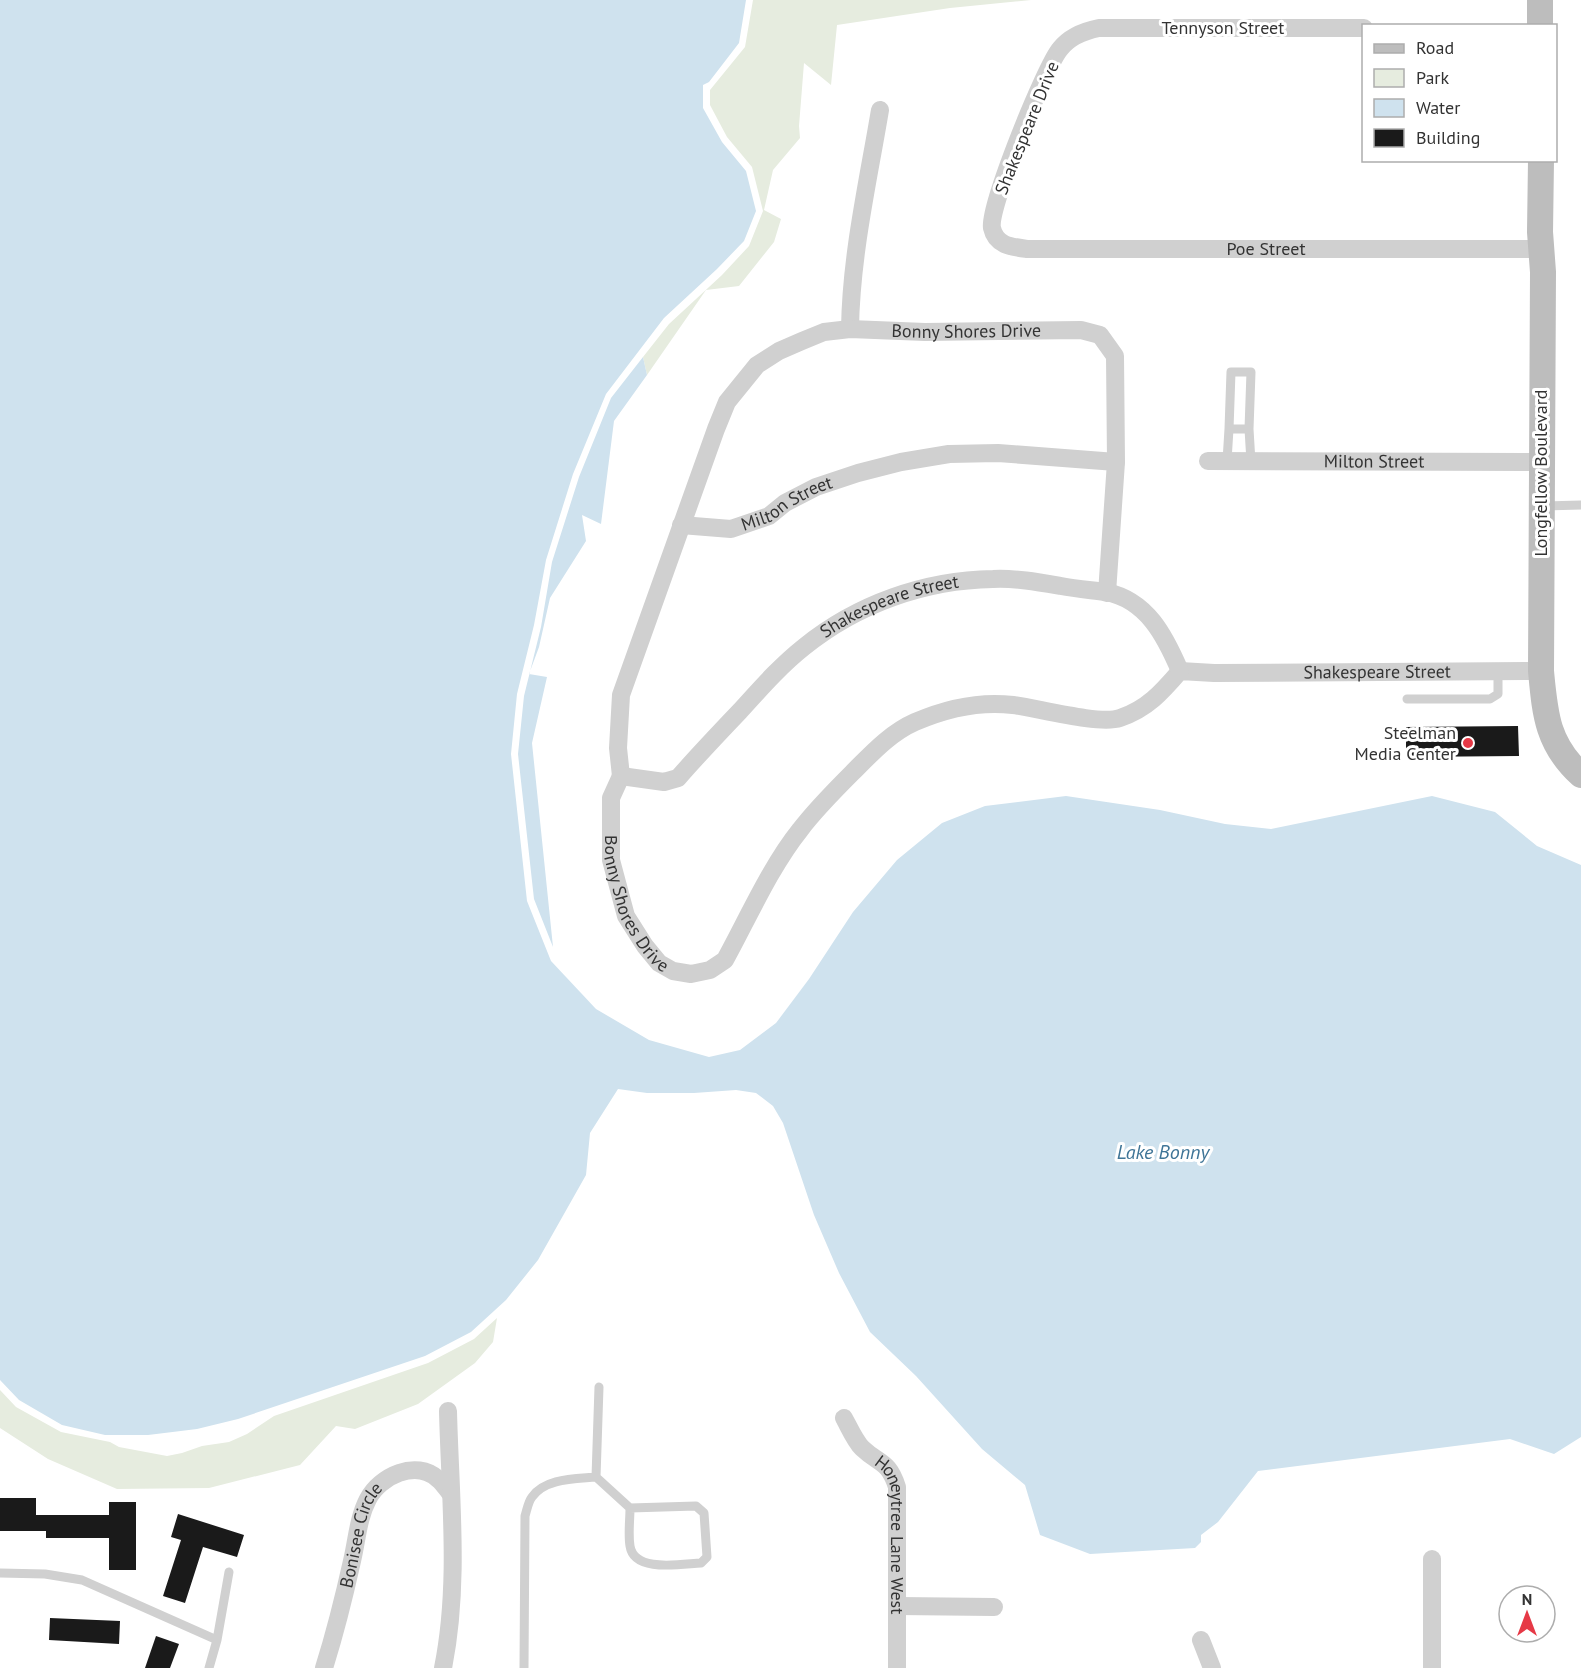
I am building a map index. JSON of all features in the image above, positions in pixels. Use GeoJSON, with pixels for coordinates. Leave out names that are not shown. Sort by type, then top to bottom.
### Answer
{"type":"FeatureCollection","features":[{"type":"Feature","properties":{"kind":"street"},"geometry":{"type":"LineString","coordinates":[[1540,0],[1540,24]]}},
{"type":"Feature","properties":{"kind":"street","name":"Tennyson Street"},"geometry":{"type":"LineString","coordinates":[[1084,31],[1099,28],[1362,28]]}},
{"type":"Feature","properties":{"kind":"street","name":"Shakespeare Drive"},"geometry":{"type":"LineString","coordinates":[[996,236],[992,227],[993,216],[1009,162],[1038,94],[1059,51],[1068,40],[1084,31]]}},
{"type":"Feature","properties":{"kind":"street"},"geometry":{"type":"LineString","coordinates":[[850,329],[855,261],[880,110]]}},
{"type":"Feature","properties":{"kind":"street","name":"Longfellow Boulevard"},"geometry":{"type":"LineString","coordinates":[[1541,162],[1541,671],[1545,709],[1553,739],[1563,758],[1581,775]]}},
{"type":"Feature","properties":{"kind":"street","name":"Poe Street"},"geometry":{"type":"LineString","coordinates":[[996,236],[1006,246],[1028,249],[1541,249]]}},
{"type":"Feature","properties":{"kind":"street","name":"Bonny Shores Drive"},"geometry":{"type":"LineString","coordinates":[[681,525],[727,402],[757,366],[779,351],[824,333],[850,329],[925,332],[1081,330],[1100,335],[1115,356],[1116,462],[1107,593]]}},
{"type":"Feature","properties":{"kind":"street","name":"Milton Street"},"geometry":{"type":"LineString","coordinates":[[681,525],[731,529],[769,516],[784,504],[816,487],[901,462],[949,454],[998,453],[1116,462]]}},
{"type":"Feature","properties":{"kind":"street","name":"Milton Street"},"geometry":{"type":"LineString","coordinates":[[1208,461],[1541,462]]}},
{"type":"Feature","properties":{"kind":"street"},"geometry":{"type":"LineString","coordinates":[[621,776],[618,724],[621,695],[681,525]]}},
{"type":"Feature","properties":{"kind":"street","name":"Shakespeare Street"},"geometry":{"type":"LineString","coordinates":[[621,776],[664,782],[678,778],[780,668],[832,627],[862,609],[914,590],[957,582],[993,579],[1023,580],[1107,593],[1132,602],[1147,614],[1161,632],[1180,671],[1214,673],[1541,671]]}},
{"type":"Feature","properties":{"kind":"street","name":"Bonny Shores Drive"},"geometry":{"type":"LineString","coordinates":[[621,776],[611,798],[611,860],[626,916],[659,963],[673,971],[691,974],[710,970],[725,960],[786,849],[800,829],[873,752],[892,736],[914,723],[935,715],[964,707],[991,704],[1118,719],[1150,704],[1180,671]]}},
{"type":"Feature","properties":{"kind":"street"},"geometry":{"type":"LineString","coordinates":[[443,1668],[451,1610],[452,1539],[448,1411]]}},
{"type":"Feature","properties":{"kind":"street","name":"Honeytree Lane West"},"geometry":{"type":"LineString","coordinates":[[844,1418],[861,1447],[885,1463],[897,1487],[897,1668]]}},
{"type":"Feature","properties":{"kind":"street","name":"Bonisee Circle"},"geometry":{"type":"LineString","coordinates":[[324,1668],[344,1597],[357,1540],[359,1520],[369,1497],[382,1482],[401,1472],[422,1470],[437,1477],[450,1493]]}},
{"type":"Feature","properties":{"kind":"street"},"geometry":{"type":"LineString","coordinates":[[1432,1559],[1432,1668]]}},
{"type":"Feature","properties":{"kind":"street"},"geometry":{"type":"LineString","coordinates":[[898,1606],[994,1608]]}},
{"type":"Feature","properties":{"kind":"street"},"geometry":{"type":"LineString","coordinates":[[1202,1641],[1212,1668]]}},
{"type":"Feature","properties":{"kind":"lane"},"geometry":{"type":"LineString","coordinates":[[1227,461],[1231,372],[1251,372],[1249,429],[1251,462]]}},
{"type":"Feature","properties":{"kind":"lane"},"geometry":{"type":"LineString","coordinates":[[1229,429],[1249,429]]}},
{"type":"Feature","properties":{"kind":"lane"},"geometry":{"type":"LineString","coordinates":[[1542,506],[1581,505]]}},
{"type":"Feature","properties":{"kind":"lane"},"geometry":{"type":"LineString","coordinates":[[1407,699],[1490,699],[1498,694],[1498,671]]}},
{"type":"Feature","properties":{"kind":"lane"},"geometry":{"type":"LineString","coordinates":[[596,1477],[599,1387]]}},
{"type":"Feature","properties":{"kind":"lane"},"geometry":{"type":"LineString","coordinates":[[524,1668],[525,1516],[531,1498],[539,1490],[559,1481],[596,1477],[630,1508],[696,1506],[704,1513],[707,1557],[701,1563],[653,1565],[635,1556],[630,1547],[630,1508]]}},
{"type":"Feature","properties":{"kind":"lane"},"geometry":{"type":"LineString","coordinates":[[209,1668],[218,1640],[229,1572]]}},
{"type":"Feature","properties":{"kind":"lane"},"geometry":{"type":"LineString","coordinates":[[0,1573],[45,1574],[82,1580],[218,1640]]}},
{"type":"Feature","properties":{"kind":"green space"},"geometry":{"type":"Polygon","coordinates":[[[753,0],[1031,0],[950,8],[837,25],[831,85],[804,63],[800,138],[773,170],[764,210],[781,219],[774,242],[739,286],[706,290],[647,375],[643,357],[669,324],[722,275],[749,246],[763,211],[752,167],[727,137],[710,105],[710,90],[745,47],[753,0]]]}},
{"type":"Feature","properties":{"kind":"green space"},"geometry":{"type":"Polygon","coordinates":[[[497,1318],[493,1342],[475,1363],[418,1404],[355,1429],[336,1426],[300,1465],[209,1488],[117,1489],[48,1459],[0,1428],[0,1390],[16,1407],[61,1432],[110,1442],[119,1447],[167,1456],[182,1453],[202,1446],[229,1442],[247,1434],[274,1416],[428,1363],[474,1339],[497,1318]]]}},
{"type":"Feature","properties":{"kind":"water","name":"Lake Bonny"},"geometry":{"type":"Polygon","coordinates":[[[0,0],[746,0],[739,43],[709,82],[703,85],[703,108],[722,142],[746,171],[756,211],[744,241],[664,318],[606,394],[573,474],[546,560],[534,625],[517,694],[511,754],[527,901],[551,961],[596,1009],[649,1040],[709,1057],[740,1050],[776,1023],[809,979],[853,912],[897,860],[942,823],[985,806],[1066,796],[1160,810],[1225,824],[1271,829],[1432,796],[1495,812],[1537,846],[1581,865],[1581,1437],[1554,1454],[1510,1439],[1258,1471],[1218,1522],[1201,1535],[1201,1542],[1195,1548],[1090,1554],[1040,1535],[1025,1485],[982,1449],[916,1376],[870,1332],[839,1273],[814,1215],[783,1123],[773,1106],[756,1093],[736,1090],[647,1093],[618,1089],[590,1133],[586,1175],[538,1260],[506,1300],[471,1332],[425,1356],[238,1419],[197,1429],[148,1435],[105,1435],[62,1425],[19,1400],[0,1380],[0,0]]]}},
{"type":"Feature","properties":{"kind":"water"},"geometry":{"type":"Polygon","coordinates":[[[643,357],[647,375],[614,421],[601,524],[582,515],[586,541],[550,598],[539,647],[530,671],[541,627],[552,562],[579,477],[611,398],[643,357]]]}},
{"type":"Feature","properties":{"kind":"water"},"geometry":{"type":"Polygon","coordinates":[[[529,674],[547,677],[532,743],[553,947],[534,899],[518,754],[524,696],[529,674]]]}},
{"type":"Feature","properties":{"kind":"building"},"geometry":{"type":"Polygon","coordinates":[[[1518,726],[1519,756],[1406,757],[1406,727],[1518,726]]]}},
{"type":"Feature","properties":{"kind":"building"},"geometry":{"type":"Polygon","coordinates":[[[0,1498],[36,1498],[36,1515],[109,1515],[109,1502],[136,1502],[136,1570],[109,1570],[109,1538],[46,1538],[46,1531],[0,1531],[0,1498]]]}},
{"type":"Feature","properties":{"kind":"building"},"geometry":{"type":"Polygon","coordinates":[[[178,1514],[244,1535],[237,1557],[203,1547],[185,1603],[163,1596],[181,1540],[171,1537],[178,1514]]]}},
{"type":"Feature","properties":{"kind":"building"},"geometry":{"type":"Polygon","coordinates":[[[50,1618],[120,1621],[119,1644],[49,1640],[50,1618]]]}},
{"type":"Feature","properties":{"kind":"building"},"geometry":{"type":"Polygon","coordinates":[[[156,1636],[179,1644],[170,1668],[145,1668],[156,1636]]]}},
{"type":"Feature","properties":{"kind":"place","name":"Steelman Media Center"},"geometry":{"type":"Point","coordinates":[1468,743]}}]}
